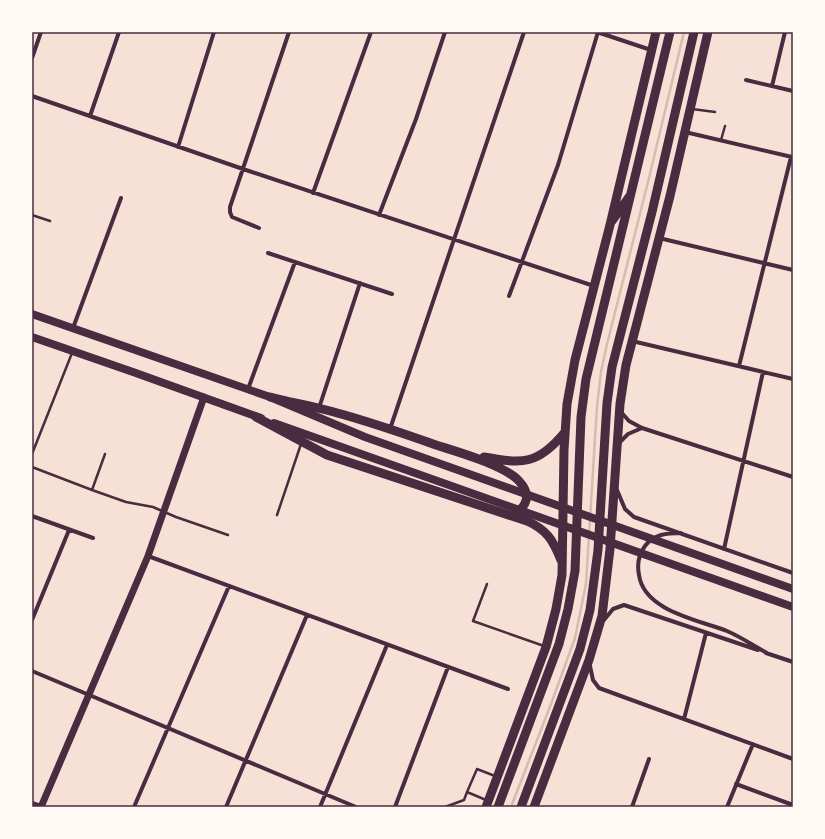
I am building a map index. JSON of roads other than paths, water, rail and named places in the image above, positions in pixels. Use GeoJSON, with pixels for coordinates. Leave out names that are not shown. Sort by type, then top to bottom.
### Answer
{"type":"FeatureCollection","features":[{"type":"Feature","properties":{"kind":"highway"},"geometry":{"type":"LineString","coordinates":[[488,804],[546,647],[556,609],[561,583],[562,564],[565,432],[575,360],[610,224],[656,32]]}},
{"type":"Feature","properties":{"kind":"highway"},"geometry":{"type":"LineString","coordinates":[[498,806],[559,644],[568,609],[575,571],[581,418],[586,379],[670,32]]}},
{"type":"Feature","properties":{"kind":"highway"},"geometry":{"type":"LineString","coordinates":[[521,807],[580,649],[590,610],[595,579],[607,403],[611,373],[652,212],[694,32]]}},
{"type":"Feature","properties":{"kind":"highway"},"geometry":{"type":"LineString","coordinates":[[534,807],[589,660],[604,603],[609,561],[620,410],[624,380],[632,341],[659,238],[708,32]]}},
{"type":"Feature","properties":{"kind":"highway"},"geometry":{"type":"LineString","coordinates":[[639,104],[646,132]]}},
{"type":"Feature","properties":{"kind":"highway"},"geometry":{"type":"LineString","coordinates":[[610,224],[632,192]]}},
{"type":"Feature","properties":{"kind":"highway"},"geometry":{"type":"LineString","coordinates":[[270,397],[319,408],[390,429],[464,454],[509,473],[520,482],[524,488],[527,500],[525,506],[513,516]]}},
{"type":"Feature","properties":{"kind":"highway"},"geometry":{"type":"LineString","coordinates":[[256,417],[303,437],[327,454],[338,459],[527,521],[544,531],[549,536],[556,547],[562,564]]}},
{"type":"Feature","properties":{"kind":"highway"},"geometry":{"type":"LineString","coordinates":[[464,454],[520,462],[529,460],[546,452],[555,445],[565,432]]}},
{"type":"Feature","properties":{"kind":"highway"},"geometry":{"type":"LineString","coordinates":[[595,579],[609,561]]}},
{"type":"Feature","properties":{"kind":"highway"},"geometry":{"type":"LineString","coordinates":[[595,579],[604,603]]}},
{"type":"Feature","properties":{"kind":"highway"},"geometry":{"type":"LineString","coordinates":[[505,758],[519,752]]}},
{"type":"Feature","properties":{"kind":"highway"},"geometry":{"type":"LineString","coordinates":[[524,797],[546,774]]}},
{"type":"Feature","properties":{"kind":"highway"},"geometry":{"type":"LineString","coordinates":[[493,789],[498,806]]}},
{"type":"Feature","properties":{"kind":"main road"},"geometry":{"type":"LineString","coordinates":[[32,314],[270,397],[365,437],[793,589]]}},
{"type":"Feature","properties":{"kind":"main road"},"geometry":{"type":"LineString","coordinates":[[32,337],[204,397],[256,417]]}},
{"type":"Feature","properties":{"kind":"main road"},"geometry":{"type":"LineString","coordinates":[[303,437],[359,454],[793,607]]}},
{"type":"Feature","properties":{"kind":"street"},"geometry":{"type":"LineString","coordinates":[[32,58],[41,32]]}},
{"type":"Feature","properties":{"kind":"street"},"geometry":{"type":"LineString","coordinates":[[90,116],[119,32]]}},
{"type":"Feature","properties":{"kind":"street"},"geometry":{"type":"LineString","coordinates":[[178,147],[214,32]]}},
{"type":"Feature","properties":{"kind":"street"},"geometry":{"type":"LineString","coordinates":[[259,228],[232,217],[230,207],[289,32]]}},
{"type":"Feature","properties":{"kind":"street"},"geometry":{"type":"LineString","coordinates":[[314,193],[371,32]]}},
{"type":"Feature","properties":{"kind":"street"},"geometry":{"type":"LineString","coordinates":[[379,215],[416,119],[445,32]]}},
{"type":"Feature","properties":{"kind":"street"},"geometry":{"type":"LineString","coordinates":[[390,429],[524,32]]}},
{"type":"Feature","properties":{"kind":"street"},"geometry":{"type":"LineString","coordinates":[[509,296],[558,165],[598,32],[652,50]]}},
{"type":"Feature","properties":{"kind":"street"},"geometry":{"type":"LineString","coordinates":[[772,86],[785,32]]}},
{"type":"Feature","properties":{"kind":"street"},"geometry":{"type":"LineString","coordinates":[[746,80],[793,91]]}},
{"type":"Feature","properties":{"kind":"street"},"geometry":{"type":"LineString","coordinates":[[32,96],[379,215],[594,286]]}},
{"type":"Feature","properties":{"kind":"street"},"geometry":{"type":"LineString","coordinates":[[685,132],[792,157],[739,366]]}},
{"type":"Feature","properties":{"kind":"street"},"geometry":{"type":"LineString","coordinates":[[73,328],[121,198]]}},
{"type":"Feature","properties":{"kind":"street"},"geometry":{"type":"LineString","coordinates":[[659,238],[793,270]]}},
{"type":"Feature","properties":{"kind":"street"},"geometry":{"type":"LineString","coordinates":[[268,253],[392,294]]}},
{"type":"Feature","properties":{"kind":"street"},"geometry":{"type":"LineString","coordinates":[[248,390],[295,262]]}},
{"type":"Feature","properties":{"kind":"street"},"geometry":{"type":"LineString","coordinates":[[319,408],[360,283]]}},
{"type":"Feature","properties":{"kind":"street"},"geometry":{"type":"LineString","coordinates":[[632,341],[793,379]]}},
{"type":"Feature","properties":{"kind":"street"},"geometry":{"type":"LineString","coordinates":[[724,549],[763,372]]}},
{"type":"Feature","properties":{"kind":"street"},"geometry":{"type":"LineString","coordinates":[[32,803],[41,807],[148,556],[204,397]]}},
{"type":"Feature","properties":{"kind":"street"},"geometry":{"type":"LineString","coordinates":[[620,410],[629,421],[642,428],[793,477]]}},
{"type":"Feature","properties":{"kind":"street"},"geometry":{"type":"LineString","coordinates":[[618,444],[628,434],[642,428]]}},
{"type":"Feature","properties":{"kind":"street"},"geometry":{"type":"LineString","coordinates":[[615,484],[622,505],[628,513],[793,573]]}},
{"type":"Feature","properties":{"kind":"street"},"geometry":{"type":"LineString","coordinates":[[32,516],[93,538]]}},
{"type":"Feature","properties":{"kind":"street"},"geometry":{"type":"LineString","coordinates":[[32,620],[69,530]]}},
{"type":"Feature","properties":{"kind":"street"},"geometry":{"type":"LineString","coordinates":[[681,533],[670,533],[656,537],[649,541],[644,548],[638,562],[638,571],[639,579],[648,594],[655,602],[665,608],[731,633],[767,653]]}},
{"type":"Feature","properties":{"kind":"street"},"geometry":{"type":"LineString","coordinates":[[148,556],[508,689]]}},
{"type":"Feature","properties":{"kind":"street"},"geometry":{"type":"LineString","coordinates":[[134,807],[229,586]]}},
{"type":"Feature","properties":{"kind":"street"},"geometry":{"type":"LineString","coordinates":[[598,628],[613,609],[624,605],[793,662]]}},
{"type":"Feature","properties":{"kind":"street"},"geometry":{"type":"LineString","coordinates":[[226,807],[307,615]]}},
{"type":"Feature","properties":{"kind":"street"},"geometry":{"type":"LineString","coordinates":[[684,719],[706,632]]}},
{"type":"Feature","properties":{"kind":"street"},"geometry":{"type":"LineString","coordinates":[[320,807],[387,645]]}},
{"type":"Feature","properties":{"kind":"street"},"geometry":{"type":"LineString","coordinates":[[589,660],[591,676],[599,688],[793,759]]}},
{"type":"Feature","properties":{"kind":"street"},"geometry":{"type":"LineString","coordinates":[[395,807],[448,667]]}},
{"type":"Feature","properties":{"kind":"street"},"geometry":{"type":"LineString","coordinates":[[32,671],[356,807]]}},
{"type":"Feature","properties":{"kind":"street"},"geometry":{"type":"LineString","coordinates":[[727,807],[753,744]]}},
{"type":"Feature","properties":{"kind":"street"},"geometry":{"type":"LineString","coordinates":[[632,807],[649,759]]}},
{"type":"Feature","properties":{"kind":"street"},"geometry":{"type":"LineString","coordinates":[[736,784],[793,805]]}},
{"type":"Feature","properties":{"kind":"lane"},"geometry":{"type":"LineString","coordinates":[[690,109],[715,112]]}},
{"type":"Feature","properties":{"kind":"lane"},"geometry":{"type":"LineString","coordinates":[[721,140],[725,126]]}},
{"type":"Feature","properties":{"kind":"lane"},"geometry":{"type":"LineString","coordinates":[[32,215],[50,222]]}},
{"type":"Feature","properties":{"kind":"lane"},"geometry":{"type":"LineString","coordinates":[[32,454],[73,351]]}},
{"type":"Feature","properties":{"kind":"lane"},"geometry":{"type":"LineString","coordinates":[[277,515],[303,437]]}},
{"type":"Feature","properties":{"kind":"lane"},"geometry":{"type":"LineString","coordinates":[[92,490],[104,454]]}},
{"type":"Feature","properties":{"kind":"lane"},"geometry":{"type":"LineString","coordinates":[[32,467],[126,502],[153,507],[176,517],[228,535]]}},
{"type":"Feature","properties":{"kind":"lane"},"geometry":{"type":"LineString","coordinates":[[487,584],[473,621],[546,647]]}},
{"type":"Feature","properties":{"kind":"lane"},"geometry":{"type":"LineString","coordinates":[[445,807],[464,800],[477,769],[498,777]]}},
{"type":"Feature","properties":{"kind":"lane"},"geometry":{"type":"LineString","coordinates":[[467,792],[488,804]]}},
{"type":"Feature","properties":{"kind":"waterway"},"geometry":{"type":"LineString","coordinates":[[511,807],[575,638],[586,584],[597,406],[601,372],[684,32]]}}]}
